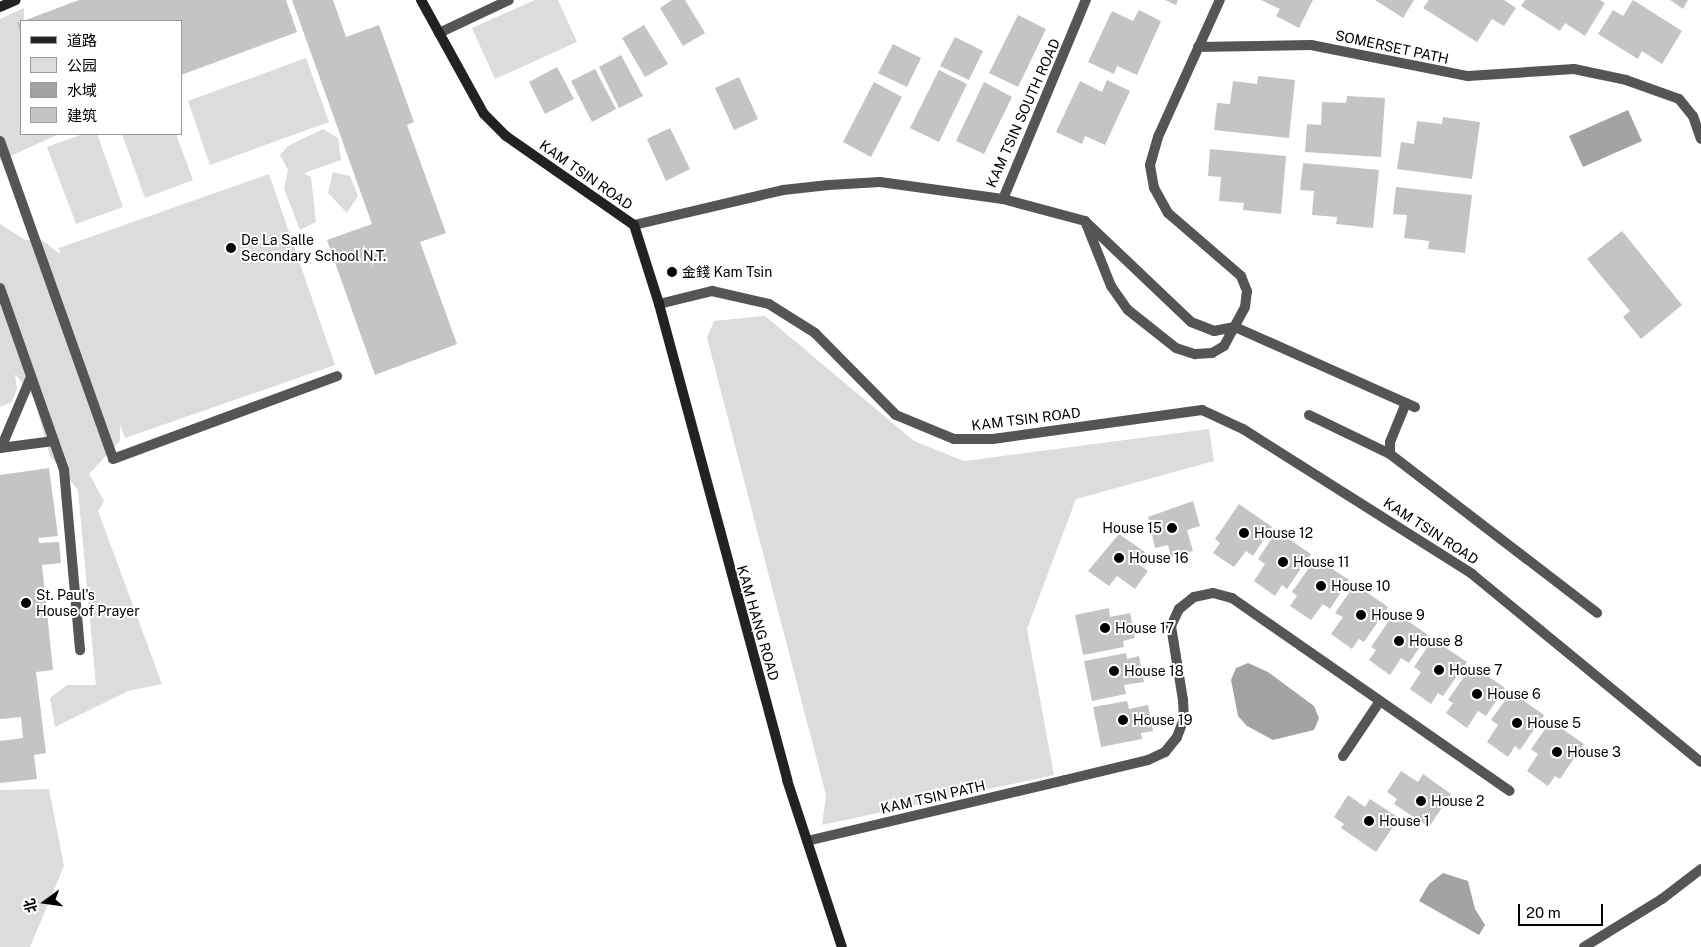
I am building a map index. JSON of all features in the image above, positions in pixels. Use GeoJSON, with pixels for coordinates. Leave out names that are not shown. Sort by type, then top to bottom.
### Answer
{"type":"FeatureCollection","features":[{"type":"Feature","properties":{"kind":"street"},"geometry":{"type":"LineString","coordinates":[[0,7],[16,0]]}},
{"type":"Feature","properties":{"kind":"street","name":"KAM TSIN ROAD"},"geometry":{"type":"LineString","coordinates":[[421,0],[479,107],[506,136],[634,225],[659,304],[712,291],[769,304],[815,333],[896,415],[954,440],[1035,434],[1202,410],[1242,428],[1472,574],[1701,762]]}},
{"type":"Feature","properties":{"kind":"street"},"geometry":{"type":"LineString","coordinates":[[439,33],[509,0]]}},
{"type":"Feature","properties":{"kind":"street","name":"KAM TSIN SOUTH ROAD"},"geometry":{"type":"LineString","coordinates":[[634,225],[783,190],[837,185],[880,182],[1003,199],[1086,0]]}},
{"type":"Feature","properties":{"kind":"street"},"geometry":{"type":"LineString","coordinates":[[1085,221],[1110,286],[1128,310],[1176,348],[1212,354],[1224,346],[1235,327],[1247,291],[1240,276],[1168,213],[1154,188],[1150,165],[1198,47],[1220,0]]}},
{"type":"Feature","properties":{"kind":"street","name":"SOMERSET PATH"},"geometry":{"type":"LineString","coordinates":[[1198,47],[1311,45],[1468,76],[1574,70],[1671,95],[1693,116],[1701,140]]}},
{"type":"Feature","properties":{"kind":"street"},"geometry":{"type":"LineString","coordinates":[[0,141],[113,459],[337,376]]}},
{"type":"Feature","properties":{"kind":"street"},"geometry":{"type":"LineString","coordinates":[[1003,199],[1085,221],[1191,322],[1214,331],[1235,327],[1411,405],[1390,442],[1390,454]]}},
{"type":"Feature","properties":{"kind":"street"},"geometry":{"type":"LineString","coordinates":[[0,288],[54,442],[68,505],[80,650]]}},
{"type":"Feature","properties":{"kind":"street","name":"KAM HANG ROAD"},"geometry":{"type":"LineString","coordinates":[[659,304],[807,842],[842,947]]}},
{"type":"Feature","properties":{"kind":"street"},"geometry":{"type":"LineString","coordinates":[[31,376],[1,448],[54,442]]}},
{"type":"Feature","properties":{"kind":"street"},"geometry":{"type":"LineString","coordinates":[[1309,416],[1390,454],[1597,613]]}},
{"type":"Feature","properties":{"kind":"street","name":"KAM TSIN PATH"},"geometry":{"type":"LineString","coordinates":[[807,842],[1148,760],[1165,752],[1177,737],[1184,719],[1183,700],[1171,626],[1179,609],[1194,597],[1214,593],[1232,598],[1510,791]]}},
{"type":"Feature","properties":{"kind":"street"},"geometry":{"type":"LineString","coordinates":[[1343,756],[1380,701]]}},
{"type":"Feature","properties":{"kind":"street"},"geometry":{"type":"LineString","coordinates":[[1584,947],[1701,869]]}},
{"type":"Feature","properties":{"kind":"green space"},"geometry":{"type":"Polygon","coordinates":[[[535,0],[558,0],[577,42],[495,79],[472,28],[535,0]]]}},
{"type":"Feature","properties":{"kind":"green space"},"geometry":{"type":"Polygon","coordinates":[[[24,8],[24,20],[20,20],[20,135],[57,135],[0,161],[0,19],[24,8]]]}},
{"type":"Feature","properties":{"kind":"green space"},"geometry":{"type":"Polygon","coordinates":[[[306,58],[329,122],[210,165],[188,101],[306,58]]]}},
{"type":"Feature","properties":{"kind":"green space"},"geometry":{"type":"Polygon","coordinates":[[[323,129],[338,138],[341,160],[304,173],[311,177],[316,222],[300,230],[284,189],[288,170],[280,155],[288,146],[323,129]]]}},
{"type":"Feature","properties":{"kind":"green space"},"geometry":{"type":"Polygon","coordinates":[[[80,135],[97,135],[123,207],[76,224],[47,147],[80,135]]]}},
{"type":"Feature","properties":{"kind":"green space"},"geometry":{"type":"Polygon","coordinates":[[[122,135],[176,135],[193,180],[145,198],[122,135]]]}},
{"type":"Feature","properties":{"kind":"green space"},"geometry":{"type":"Polygon","coordinates":[[[333,172],[350,176],[358,196],[347,213],[328,193],[333,172]]]}},
{"type":"Feature","properties":{"kind":"green space"},"geometry":{"type":"Polygon","coordinates":[[[269,174],[335,365],[125,438],[120,425],[120,441],[89,474],[104,501],[98,511],[162,684],[128,691],[55,727],[50,698],[67,685],[96,685],[78,490],[50,456],[34,399],[15,374],[17,389],[12,402],[0,407],[0,224],[25,240],[43,241],[60,254],[59,248],[269,174]]]}},
{"type":"Feature","properties":{"kind":"green space"},"geometry":{"type":"Polygon","coordinates":[[[765,316],[914,441],[964,461],[1209,429],[1214,461],[1076,499],[1027,629],[1054,775],[822,825],[826,795],[707,338],[714,321],[765,316]]]}},
{"type":"Feature","properties":{"kind":"green space"},"geometry":{"type":"Polygon","coordinates":[[[49,789],[64,866],[30,947],[0,947],[0,790],[49,789]]]}},
{"type":"Feature","properties":{"kind":"water"},"geometry":{"type":"Polygon","coordinates":[[[1628,110],[1642,141],[1583,167],[1569,136],[1628,110]]]}},
{"type":"Feature","properties":{"kind":"water"},"geometry":{"type":"Polygon","coordinates":[[[1248,663],[1268,672],[1314,706],[1319,718],[1314,730],[1273,740],[1247,726],[1238,716],[1231,680],[1236,668],[1248,663]]]}},
{"type":"Feature","properties":{"kind":"water"},"geometry":{"type":"Polygon","coordinates":[[[1443,873],[1468,881],[1475,909],[1485,925],[1479,935],[1419,901],[1429,884],[1443,873]]]}},
{"type":"Feature","properties":{"kind":"building"},"geometry":{"type":"Polygon","coordinates":[[[79,0],[286,0],[297,32],[182,75],[182,20],[26,20],[79,0]]]}},
{"type":"Feature","properties":{"kind":"building"},"geometry":{"type":"Polygon","coordinates":[[[292,0],[333,0],[346,37],[379,25],[414,122],[407,125],[446,233],[420,242],[457,344],[375,375],[327,240],[372,224],[292,0]]]}},
{"type":"Feature","properties":{"kind":"building"},"geometry":{"type":"Polygon","coordinates":[[[672,0],[685,0],[705,33],[683,46],[660,8],[672,0]]]}},
{"type":"Feature","properties":{"kind":"building"},"geometry":{"type":"Polygon","coordinates":[[[1165,0],[1178,0],[1176,5],[1165,0]]]}},
{"type":"Feature","properties":{"kind":"building"},"geometry":{"type":"Polygon","coordinates":[[[1261,0],[1313,0],[1299,28],[1276,16],[1280,9],[1261,0]]]}},
{"type":"Feature","properties":{"kind":"building"},"geometry":{"type":"Polygon","coordinates":[[[1375,0],[1414,0],[1403,18],[1375,0]]]}},
{"type":"Feature","properties":{"kind":"building"},"geometry":{"type":"Polygon","coordinates":[[[1429,0],[1504,0],[1516,8],[1504,26],[1492,19],[1477,42],[1423,8],[1429,0]]]}},
{"type":"Feature","properties":{"kind":"building"},"geometry":{"type":"Polygon","coordinates":[[[1525,0],[1600,0],[1605,3],[1585,36],[1565,23],[1560,31],[1521,6],[1525,0]]]}},
{"type":"Feature","properties":{"kind":"building"},"geometry":{"type":"Polygon","coordinates":[[[1633,0],[1682,31],[1662,64],[1642,51],[1638,59],[1598,34],[1613,10],[1623,16],[1633,0]]]}},
{"type":"Feature","properties":{"kind":"building"},"geometry":{"type":"Polygon","coordinates":[[[1670,0],[1688,0],[1683,9],[1670,0]]]}},
{"type":"Feature","properties":{"kind":"building"},"geometry":{"type":"Polygon","coordinates":[[[1139,10],[1161,21],[1137,75],[1117,66],[1114,74],[1088,62],[1112,11],[1133,21],[1139,10]]]}},
{"type":"Feature","properties":{"kind":"building"},"geometry":{"type":"Polygon","coordinates":[[[1018,15],[1046,29],[1018,87],[989,73],[1018,15]]]}},
{"type":"Feature","properties":{"kind":"building"},"geometry":{"type":"Polygon","coordinates":[[[644,25],[668,64],[645,77],[622,38],[644,25]]]}},
{"type":"Feature","properties":{"kind":"building"},"geometry":{"type":"Polygon","coordinates":[[[955,37],[983,51],[969,80],[940,66],[955,37]]]}},
{"type":"Feature","properties":{"kind":"building"},"geometry":{"type":"Polygon","coordinates":[[[893,44],[921,58],[907,87],[878,73],[893,44]]]}},
{"type":"Feature","properties":{"kind":"building"},"geometry":{"type":"Polygon","coordinates":[[[621,55],[643,96],[619,108],[599,67],[621,55]]]}},
{"type":"Feature","properties":{"kind":"building"},"geometry":{"type":"Polygon","coordinates":[[[557,67],[574,99],[545,114],[529,82],[557,67]]]}},
{"type":"Feature","properties":{"kind":"building"},"geometry":{"type":"Polygon","coordinates":[[[595,69],[616,109],[592,122],[571,81],[595,69]]]}},
{"type":"Feature","properties":{"kind":"building"},"geometry":{"type":"Polygon","coordinates":[[[939,70],[967,84],[939,142],[910,128],[939,70]]]}},
{"type":"Feature","properties":{"kind":"building"},"geometry":{"type":"Polygon","coordinates":[[[1258,76],[1295,80],[1289,138],[1214,130],[1217,103],[1230,104],[1233,81],[1257,84],[1258,76]]]}},
{"type":"Feature","properties":{"kind":"building"},"geometry":{"type":"Polygon","coordinates":[[[739,77],[758,119],[734,130],[715,88],[739,77]]]}},
{"type":"Feature","properties":{"kind":"building"},"geometry":{"type":"Polygon","coordinates":[[[1107,80],[1130,91],[1105,145],[1085,136],[1082,144],[1056,132],[1080,81],[1102,92],[1107,80]]]}},
{"type":"Feature","properties":{"kind":"building"},"geometry":{"type":"Polygon","coordinates":[[[874,82],[902,97],[871,157],[843,142],[874,82]]]}},
{"type":"Feature","properties":{"kind":"building"},"geometry":{"type":"Polygon","coordinates":[[[984,82],[1012,97],[984,154],[956,141],[984,82]]]}},
{"type":"Feature","properties":{"kind":"building"},"geometry":{"type":"Polygon","coordinates":[[[1347,96],[1385,98],[1381,157],[1305,152],[1307,124],[1321,125],[1322,102],[1346,103],[1347,96]]]}},
{"type":"Feature","properties":{"kind":"building"},"geometry":{"type":"Polygon","coordinates":[[[1443,117],[1480,122],[1472,179],[1397,169],[1401,142],[1414,144],[1417,121],[1442,124],[1443,117]]]}},
{"type":"Feature","properties":{"kind":"building"},"geometry":{"type":"Polygon","coordinates":[[[670,128],[690,169],[666,181],[647,139],[670,128]]]}},
{"type":"Feature","properties":{"kind":"building"},"geometry":{"type":"Polygon","coordinates":[[[1210,149],[1286,156],[1281,214],[1243,210],[1244,203],[1219,201],[1221,177],[1208,176],[1210,149]]]}},
{"type":"Feature","properties":{"kind":"building"},"geometry":{"type":"Polygon","coordinates":[[[1303,163],[1379,170],[1373,228],[1336,224],[1337,217],[1312,215],[1314,191],[1300,190],[1303,163]]]}},
{"type":"Feature","properties":{"kind":"building"},"geometry":{"type":"Polygon","coordinates":[[[1396,187],[1472,195],[1465,253],[1428,249],[1429,241],[1404,238],[1407,215],[1393,214],[1396,187]]]}},
{"type":"Feature","properties":{"kind":"building"},"geometry":{"type":"Polygon","coordinates":[[[1622,231],[1682,305],[1641,339],[1623,317],[1630,311],[1587,259],[1622,231]]]}},
{"type":"Feature","properties":{"kind":"building","name":"St. Paul's House of Prayer"},"geometry":{"type":"Polygon","coordinates":[[[49,468],[58,536],[38,538],[39,543],[59,542],[61,563],[42,565],[53,670],[36,672],[46,753],[34,755],[37,779],[0,783],[0,741],[23,738],[21,717],[0,719],[0,475],[49,468]]]}},
{"type":"Feature","properties":{"kind":"building","name":"House 15"},"geometry":{"type":"Polygon","coordinates":[[[1193,501],[1200,526],[1187,530],[1193,551],[1171,557],[1168,545],[1155,548],[1148,517],[1193,501]]]}},
{"type":"Feature","properties":{"kind":"building","name":"House 12"},"geometry":{"type":"Polygon","coordinates":[[[1239,504],[1272,527],[1253,556],[1246,551],[1234,567],[1213,553],[1220,543],[1215,539],[1239,504]]]}},
{"type":"Feature","properties":{"kind":"building","name":"House 11"},"geometry":{"type":"Polygon","coordinates":[[[1277,531],[1311,554],[1287,589],[1282,585],[1275,596],[1254,581],[1265,564],[1258,559],[1277,531]]]}},
{"type":"Feature","properties":{"kind":"building","name":"House 16"},"geometry":{"type":"Polygon","coordinates":[[[1119,534],[1145,552],[1137,563],[1148,571],[1135,589],[1117,576],[1109,586],[1088,571],[1119,534]]]}},
{"type":"Feature","properties":{"kind":"building","name":"House 10"},"geometry":{"type":"Polygon","coordinates":[[[1316,558],[1349,580],[1330,609],[1323,604],[1311,620],[1290,606],[1297,596],[1292,592],[1316,558]]]}},
{"type":"Feature","properties":{"kind":"building","name":"House 9"},"geometry":{"type":"Polygon","coordinates":[[[1355,584],[1388,607],[1364,642],[1359,639],[1352,649],[1331,634],[1343,617],[1335,613],[1355,584]]]}},
{"type":"Feature","properties":{"kind":"building","name":"House 17"},"geometry":{"type":"Polygon","coordinates":[[[1109,608],[1110,617],[1130,613],[1135,638],[1123,641],[1124,647],[1083,655],[1075,615],[1109,608]]]}},
{"type":"Feature","properties":{"kind":"building","name":"House 8"},"geometry":{"type":"Polygon","coordinates":[[[1395,612],[1428,635],[1409,663],[1401,658],[1390,675],[1369,660],[1376,650],[1371,647],[1395,612]]]}},
{"type":"Feature","properties":{"kind":"building","name":"House 7"},"geometry":{"type":"Polygon","coordinates":[[[1433,639],[1467,662],[1443,696],[1438,693],[1431,704],[1410,689],[1421,672],[1414,667],[1433,639]]]}},
{"type":"Feature","properties":{"kind":"building","name":"House 18"},"geometry":{"type":"Polygon","coordinates":[[[1126,653],[1127,659],[1139,656],[1144,682],[1124,685],[1126,694],[1092,701],[1084,661],[1126,653]]]}},
{"type":"Feature","properties":{"kind":"building","name":"House 6"},"geometry":{"type":"Polygon","coordinates":[[[1472,665],[1505,688],[1486,716],[1478,711],[1467,728],[1446,713],[1453,703],[1448,700],[1472,665]]]}},
{"type":"Feature","properties":{"kind":"building","name":"House 5"},"geometry":{"type":"Polygon","coordinates":[[[1511,692],[1544,715],[1520,750],[1515,746],[1508,757],[1487,742],[1498,725],[1491,720],[1511,692]]]}},
{"type":"Feature","properties":{"kind":"building","name":"House 19"},"geometry":{"type":"Polygon","coordinates":[[[1127,701],[1129,709],[1148,705],[1153,731],[1141,733],[1142,739],[1101,747],[1093,707],[1127,701]]]}},
{"type":"Feature","properties":{"kind":"building","name":"House 3"},"geometry":{"type":"Polygon","coordinates":[[[1551,721],[1584,744],[1560,779],[1555,776],[1548,786],[1527,771],[1538,754],[1531,749],[1551,721]]]}},
{"type":"Feature","properties":{"kind":"building","name":"House 2"},"geometry":{"type":"Polygon","coordinates":[[[1401,771],[1418,782],[1423,774],[1451,794],[1429,827],[1394,804],[1397,799],[1387,792],[1401,771]]]}},
{"type":"Feature","properties":{"kind":"building","name":"House 1"},"geometry":{"type":"Polygon","coordinates":[[[1348,795],[1365,807],[1370,799],[1399,818],[1376,852],[1341,828],[1344,824],[1334,817],[1348,795]]]}},
{"type":"Feature","properties":{"kind":"place","name":"De La Salle Secondary School N.T."},"geometry":{"type":"Point","coordinates":[231,248]}},
{"type":"Feature","properties":{"kind":"place","name":"金錢 Kam Tsin"},"geometry":{"type":"Point","coordinates":[672,272]}},
{"type":"Feature","properties":{"kind":"place","name":"House 15"},"geometry":{"type":"Point","coordinates":[1172,528]}},
{"type":"Feature","properties":{"kind":"place","name":"House 12"},"geometry":{"type":"Point","coordinates":[1244,533]}},
{"type":"Feature","properties":{"kind":"place","name":"House 16"},"geometry":{"type":"Point","coordinates":[1119,558]}},
{"type":"Feature","properties":{"kind":"place","name":"House 11"},"geometry":{"type":"Point","coordinates":[1283,562]}},
{"type":"Feature","properties":{"kind":"place","name":"House 10"},"geometry":{"type":"Point","coordinates":[1321,586]}},
{"type":"Feature","properties":{"kind":"place","name":"St. Paul's House of Prayer"},"geometry":{"type":"Point","coordinates":[26,603]}},
{"type":"Feature","properties":{"kind":"place","name":"House 9"},"geometry":{"type":"Point","coordinates":[1361,615]}},
{"type":"Feature","properties":{"kind":"place","name":"House 17"},"geometry":{"type":"Point","coordinates":[1105,628]}},
{"type":"Feature","properties":{"kind":"place","name":"House 8"},"geometry":{"type":"Point","coordinates":[1399,641]}},
{"type":"Feature","properties":{"kind":"place","name":"House 7"},"geometry":{"type":"Point","coordinates":[1439,670]}},
{"type":"Feature","properties":{"kind":"place","name":"House 18"},"geometry":{"type":"Point","coordinates":[1114,671]}},
{"type":"Feature","properties":{"kind":"place","name":"House 6"},"geometry":{"type":"Point","coordinates":[1477,694]}},
{"type":"Feature","properties":{"kind":"place","name":"House 19"},"geometry":{"type":"Point","coordinates":[1123,720]}},
{"type":"Feature","properties":{"kind":"place","name":"House 5"},"geometry":{"type":"Point","coordinates":[1517,723]}},
{"type":"Feature","properties":{"kind":"place","name":"House 3"},"geometry":{"type":"Point","coordinates":[1557,752]}},
{"type":"Feature","properties":{"kind":"place","name":"House 2"},"geometry":{"type":"Point","coordinates":[1421,801]}},
{"type":"Feature","properties":{"kind":"place","name":"House 1"},"geometry":{"type":"Point","coordinates":[1369,821]}}]}
